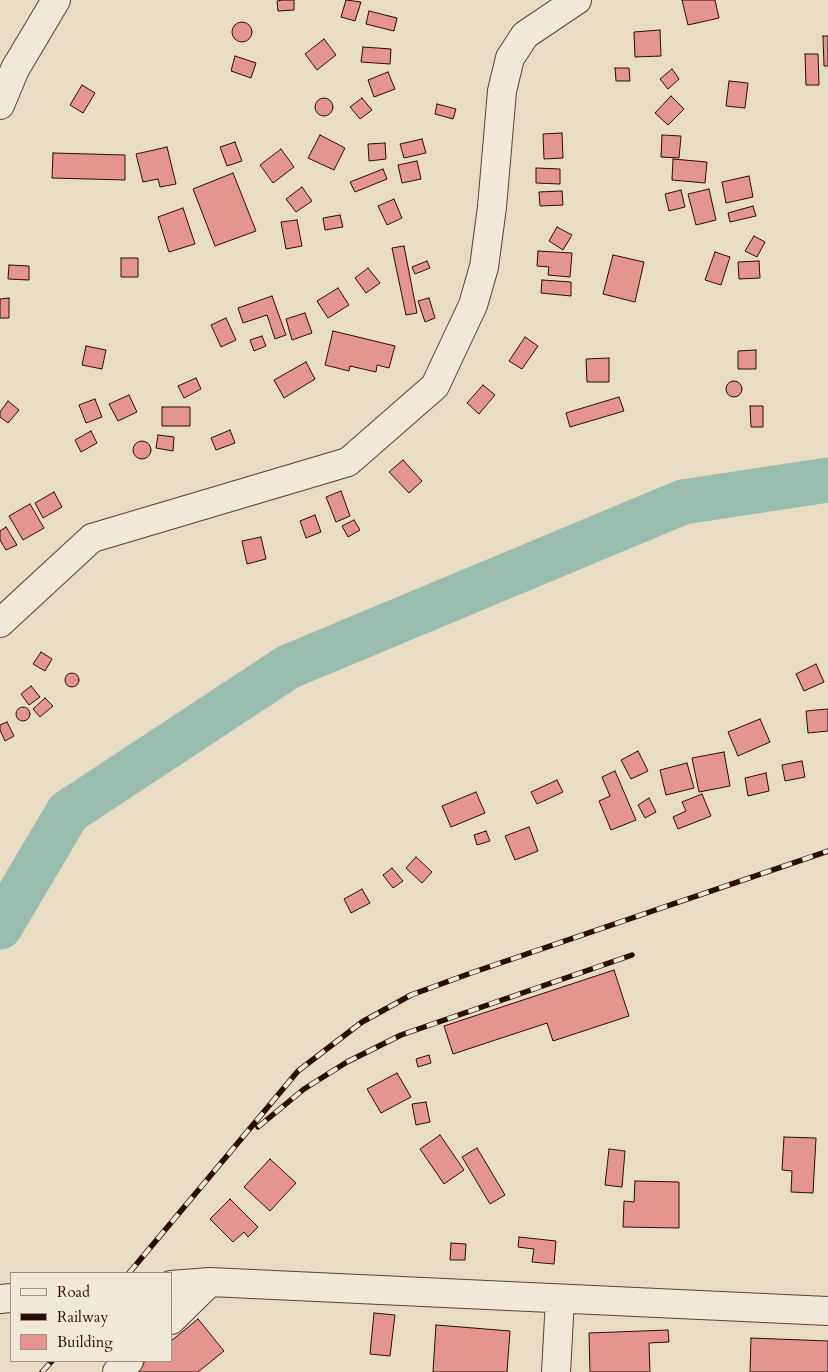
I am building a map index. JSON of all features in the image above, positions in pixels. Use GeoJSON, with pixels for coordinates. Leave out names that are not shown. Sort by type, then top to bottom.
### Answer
{"type":"FeatureCollection","features":[{"type":"Feature","properties":{"kind":"street"},"geometry":{"type":"LineString","coordinates":[[0,105],[15,69],[56,0]]}},
{"type":"Feature","properties":{"kind":"street"},"geometry":{"type":"LineString","coordinates":[[0,623],[92,538],[348,462],[435,386],[473,306],[484,268],[492,207],[502,91],[510,58],[524,35],[577,0]]}},
{"type":"Feature","properties":{"kind":"street"},"geometry":{"type":"LineString","coordinates":[[172,1285],[210,1282],[828,1311]]}},
{"type":"Feature","properties":{"kind":"street"},"geometry":{"type":"LineString","coordinates":[[172,1319],[210,1282]]}},
{"type":"Feature","properties":{"kind":"street"},"geometry":{"type":"LineString","coordinates":[[556,1372],[560,1299]]}},
{"type":"Feature","properties":{"kind":"street"},"geometry":{"type":"LineString","coordinates":[[117,1372],[128,1362]]}},
{"type":"Feature","properties":{"kind":"building"},"geometry":{"type":"Polygon","coordinates":[[[294,0],[294,10],[278,11],[277,1],[294,0]]]}},
{"type":"Feature","properties":{"kind":"building"},"geometry":{"type":"Polygon","coordinates":[[[346,0],[361,2],[355,21],[341,17],[346,0]]]}},
{"type":"Feature","properties":{"kind":"building"},"geometry":{"type":"Polygon","coordinates":[[[682,0],[715,0],[719,18],[688,25],[682,0]]]}},
{"type":"Feature","properties":{"kind":"building"},"geometry":{"type":"Polygon","coordinates":[[[369,11],[397,18],[394,31],[366,24],[369,11]]]}},
{"type":"Feature","properties":{"kind":"building"},"geometry":{"type":"Polygon","coordinates":[[[242,22],[249,25],[252,32],[249,39],[242,42],[235,39],[232,32],[235,25],[242,22]]]}},
{"type":"Feature","properties":{"kind":"building"},"geometry":{"type":"Polygon","coordinates":[[[660,30],[661,56],[635,57],[634,32],[660,30]]]}},
{"type":"Feature","properties":{"kind":"building"},"geometry":{"type":"Polygon","coordinates":[[[823,36],[828,36],[828,66],[824,66],[823,36]]]}},
{"type":"Feature","properties":{"kind":"building"},"geometry":{"type":"Polygon","coordinates":[[[324,39],[336,55],[317,70],[305,54],[324,39]]]}},
{"type":"Feature","properties":{"kind":"building"},"geometry":{"type":"Polygon","coordinates":[[[363,47],[391,49],[390,64],[361,62],[363,47]]]}},
{"type":"Feature","properties":{"kind":"building"},"geometry":{"type":"Polygon","coordinates":[[[805,54],[818,54],[819,85],[806,85],[805,54]]]}},
{"type":"Feature","properties":{"kind":"building"},"geometry":{"type":"Polygon","coordinates":[[[235,56],[256,63],[251,78],[231,71],[235,56]]]}},
{"type":"Feature","properties":{"kind":"building"},"geometry":{"type":"Polygon","coordinates":[[[615,68],[629,68],[630,81],[616,81],[615,68]]]}},
{"type":"Feature","properties":{"kind":"building"},"geometry":{"type":"Polygon","coordinates":[[[672,69],[679,79],[668,89],[660,79],[672,69]]]}},
{"type":"Feature","properties":{"kind":"building"},"geometry":{"type":"Polygon","coordinates":[[[388,72],[395,89],[374,97],[368,80],[388,72]]]}},
{"type":"Feature","properties":{"kind":"building"},"geometry":{"type":"Polygon","coordinates":[[[729,81],[748,83],[745,108],[726,106],[729,81]]]}},
{"type":"Feature","properties":{"kind":"building"},"geometry":{"type":"Polygon","coordinates":[[[82,85],[95,93],[83,113],[70,105],[82,85]]]}},
{"type":"Feature","properties":{"kind":"building"},"geometry":{"type":"Polygon","coordinates":[[[671,96],[684,109],[668,125],[655,113],[671,96]]]}},
{"type":"Feature","properties":{"kind":"building"},"geometry":{"type":"Polygon","coordinates":[[[320,98],[328,98],[333,103],[331,114],[320,116],[315,111],[315,103],[320,98]]]}},
{"type":"Feature","properties":{"kind":"building"},"geometry":{"type":"Polygon","coordinates":[[[362,98],[372,110],[360,119],[350,107],[362,98]]]}},
{"type":"Feature","properties":{"kind":"building"},"geometry":{"type":"Polygon","coordinates":[[[437,104],[456,109],[453,119],[435,114],[437,104]]]}},
{"type":"Feature","properties":{"kind":"building"},"geometry":{"type":"Polygon","coordinates":[[[562,133],[563,158],[544,159],[543,134],[562,133]]]}},
{"type":"Feature","properties":{"kind":"building"},"geometry":{"type":"Polygon","coordinates":[[[320,135],[345,148],[334,170],[308,158],[320,135]]]}},
{"type":"Feature","properties":{"kind":"building"},"geometry":{"type":"Polygon","coordinates":[[[662,135],[681,136],[679,158],[661,157],[662,135]]]}},
{"type":"Feature","properties":{"kind":"building"},"geometry":{"type":"Polygon","coordinates":[[[422,139],[426,153],[404,158],[400,144],[422,139]]]}},
{"type":"Feature","properties":{"kind":"building"},"geometry":{"type":"Polygon","coordinates":[[[235,142],[242,161],[227,166],[220,147],[235,142]]]}},
{"type":"Feature","properties":{"kind":"building"},"geometry":{"type":"Polygon","coordinates":[[[385,143],[386,159],[369,161],[368,144],[385,143]]]}},
{"type":"Feature","properties":{"kind":"building"},"geometry":{"type":"Polygon","coordinates":[[[167,147],[176,184],[160,187],[158,179],[143,182],[136,154],[167,147]]]}},
{"type":"Feature","properties":{"kind":"building"},"geometry":{"type":"Polygon","coordinates":[[[281,149],[294,167],[273,183],[260,165],[281,149]]]}},
{"type":"Feature","properties":{"kind":"building"},"geometry":{"type":"Polygon","coordinates":[[[53,153],[125,155],[125,180],[52,178],[53,153]]]}},
{"type":"Feature","properties":{"kind":"building"},"geometry":{"type":"Polygon","coordinates":[[[673,159],[707,162],[705,183],[672,180],[673,159]]]}},
{"type":"Feature","properties":{"kind":"building"},"geometry":{"type":"Polygon","coordinates":[[[417,161],[421,179],[402,183],[398,165],[417,161]]]}},
{"type":"Feature","properties":{"kind":"building"},"geometry":{"type":"Polygon","coordinates":[[[536,168],[560,169],[560,184],[536,183],[536,168]]]}},
{"type":"Feature","properties":{"kind":"building"},"geometry":{"type":"Polygon","coordinates":[[[383,169],[387,179],[355,192],[350,182],[383,169]]]}},
{"type":"Feature","properties":{"kind":"building"},"geometry":{"type":"Polygon","coordinates":[[[233,173],[256,231],[215,246],[193,189],[233,173]]]}},
{"type":"Feature","properties":{"kind":"building"},"geometry":{"type":"Polygon","coordinates":[[[749,176],[753,197],[726,203],[722,182],[749,176]]]}},
{"type":"Feature","properties":{"kind":"building"},"geometry":{"type":"Polygon","coordinates":[[[302,187],[312,201],[296,212],[286,199],[302,187]]]}},
{"type":"Feature","properties":{"kind":"building"},"geometry":{"type":"Polygon","coordinates":[[[709,189],[716,220],[696,225],[688,194],[709,189]]]}},
{"type":"Feature","properties":{"kind":"building"},"geometry":{"type":"Polygon","coordinates":[[[681,190],[685,207],[669,211],[665,194],[681,190]]]}},
{"type":"Feature","properties":{"kind":"building"},"geometry":{"type":"Polygon","coordinates":[[[562,191],[563,205],[540,206],[539,192],[562,191]]]}},
{"type":"Feature","properties":{"kind":"building"},"geometry":{"type":"Polygon","coordinates":[[[394,199],[402,218],[387,225],[378,206],[394,199]]]}},
{"type":"Feature","properties":{"kind":"building"},"geometry":{"type":"Polygon","coordinates":[[[753,206],[756,216],[730,222],[728,213],[753,206]]]}},
{"type":"Feature","properties":{"kind":"building"},"geometry":{"type":"Polygon","coordinates":[[[183,208],[195,244],[169,252],[158,217],[183,208]]]}},
{"type":"Feature","properties":{"kind":"building"},"geometry":{"type":"Polygon","coordinates":[[[340,215],[343,227],[325,230],[323,218],[340,215]]]}},
{"type":"Feature","properties":{"kind":"building"},"geometry":{"type":"Polygon","coordinates":[[[297,220],[302,246],[286,249],[281,222],[297,220]]]}},
{"type":"Feature","properties":{"kind":"building"},"geometry":{"type":"Polygon","coordinates":[[[557,227],[572,235],[563,250],[549,241],[557,227]]]}},
{"type":"Feature","properties":{"kind":"building"},"geometry":{"type":"Polygon","coordinates":[[[754,236],[765,242],[757,257],[745,251],[754,236]]]}},
{"type":"Feature","properties":{"kind":"building"},"geometry":{"type":"Polygon","coordinates":[[[404,246],[417,313],[406,315],[392,248],[404,246]]]}},
{"type":"Feature","properties":{"kind":"building"},"geometry":{"type":"Polygon","coordinates":[[[538,251],[572,253],[570,277],[548,275],[549,267],[537,266],[538,251]]]}},
{"type":"Feature","properties":{"kind":"building"},"geometry":{"type":"Polygon","coordinates":[[[715,252],[730,257],[721,285],[705,280],[715,252]]]}},
{"type":"Feature","properties":{"kind":"building"},"geometry":{"type":"Polygon","coordinates":[[[613,255],[644,262],[635,302],[603,294],[613,255]]]}},
{"type":"Feature","properties":{"kind":"building"},"geometry":{"type":"Polygon","coordinates":[[[121,258],[138,258],[138,277],[121,277],[121,258]]]}},
{"type":"Feature","properties":{"kind":"building"},"geometry":{"type":"Polygon","coordinates":[[[427,261],[430,268],[415,274],[412,267],[427,261]]]}},
{"type":"Feature","properties":{"kind":"building"},"geometry":{"type":"Polygon","coordinates":[[[759,261],[760,278],[739,279],[738,262],[759,261]]]}},
{"type":"Feature","properties":{"kind":"building"},"geometry":{"type":"Polygon","coordinates":[[[9,265],[29,266],[29,280],[8,279],[9,265]]]}},
{"type":"Feature","properties":{"kind":"building"},"geometry":{"type":"Polygon","coordinates":[[[368,268],[380,283],[366,293],[355,278],[368,268]]]}},
{"type":"Feature","properties":{"kind":"building"},"geometry":{"type":"Polygon","coordinates":[[[542,280],[571,282],[571,296],[541,293],[542,280]]]}},
{"type":"Feature","properties":{"kind":"building"},"geometry":{"type":"Polygon","coordinates":[[[338,288],[349,305],[328,318],[317,301],[338,288]]]}},
{"type":"Feature","properties":{"kind":"building"},"geometry":{"type":"Polygon","coordinates":[[[272,296],[286,335],[275,339],[267,315],[243,323],[238,308],[272,296]]]}},
{"type":"Feature","properties":{"kind":"building"},"geometry":{"type":"Polygon","coordinates":[[[9,298],[9,318],[0,318],[0,299],[9,298]]]}},
{"type":"Feature","properties":{"kind":"building"},"geometry":{"type":"Polygon","coordinates":[[[429,298],[435,318],[425,322],[418,301],[429,298]]]}},
{"type":"Feature","properties":{"kind":"building"},"geometry":{"type":"Polygon","coordinates":[[[305,313],[312,333],[292,340],[286,319],[305,313]]]}},
{"type":"Feature","properties":{"kind":"building"},"geometry":{"type":"Polygon","coordinates":[[[226,318],[236,340],[221,347],[211,325],[226,318]]]}},
{"type":"Feature","properties":{"kind":"building"},"geometry":{"type":"Polygon","coordinates":[[[333,331],[395,346],[389,368],[377,365],[376,372],[350,366],[349,371],[325,365],[333,331]]]}},
{"type":"Feature","properties":{"kind":"building"},"geometry":{"type":"Polygon","coordinates":[[[262,336],[266,346],[254,351],[250,340],[262,336]]]}},
{"type":"Feature","properties":{"kind":"building"},"geometry":{"type":"Polygon","coordinates":[[[525,337],[538,346],[522,369],[509,361],[525,337]]]}},
{"type":"Feature","properties":{"kind":"building"},"geometry":{"type":"Polygon","coordinates":[[[86,346],[106,350],[102,369],[82,365],[86,346]]]}},
{"type":"Feature","properties":{"kind":"building"},"geometry":{"type":"Polygon","coordinates":[[[756,350],[756,369],[738,369],[738,351],[756,350]]]}},
{"type":"Feature","properties":{"kind":"building"},"geometry":{"type":"Polygon","coordinates":[[[609,358],[609,382],[587,382],[586,359],[609,358]]]}},
{"type":"Feature","properties":{"kind":"building"},"geometry":{"type":"Polygon","coordinates":[[[306,362],[315,379],[284,398],[274,380],[306,362]]]}},
{"type":"Feature","properties":{"kind":"building"},"geometry":{"type":"Polygon","coordinates":[[[196,378],[201,389],[184,398],[178,386],[196,378]]]}},
{"type":"Feature","properties":{"kind":"building"},"geometry":{"type":"Polygon","coordinates":[[[731,381],[737,381],[742,386],[740,395],[731,397],[726,392],[726,386],[731,381]]]}},
{"type":"Feature","properties":{"kind":"building"},"geometry":{"type":"Polygon","coordinates":[[[483,385],[495,395],[479,414],[467,403],[483,385]]]}},
{"type":"Feature","properties":{"kind":"building"},"geometry":{"type":"Polygon","coordinates":[[[129,395],[137,412],[118,421],[109,404],[129,395]]]}},
{"type":"Feature","properties":{"kind":"building"},"geometry":{"type":"Polygon","coordinates":[[[619,397],[624,411],[570,427],[566,413],[619,397]]]}},
{"type":"Feature","properties":{"kind":"building"},"geometry":{"type":"Polygon","coordinates":[[[95,399],[102,417],[86,423],[79,405],[95,399]]]}},
{"type":"Feature","properties":{"kind":"building"},"geometry":{"type":"Polygon","coordinates":[[[8,401],[19,410],[8,423],[0,417],[0,412],[8,401]]]}},
{"type":"Feature","properties":{"kind":"building"},"geometry":{"type":"Polygon","coordinates":[[[750,406],[763,406],[763,427],[751,427],[750,406]]]}},
{"type":"Feature","properties":{"kind":"building"},"geometry":{"type":"Polygon","coordinates":[[[162,407],[190,407],[190,426],[162,426],[162,407]]]}},
{"type":"Feature","properties":{"kind":"building"},"geometry":{"type":"Polygon","coordinates":[[[230,430],[235,443],[216,450],[211,438],[230,430]]]}},
{"type":"Feature","properties":{"kind":"building"},"geometry":{"type":"Polygon","coordinates":[[[91,431],[97,443],[81,452],[75,440],[91,431]]]}},
{"type":"Feature","properties":{"kind":"building"},"geometry":{"type":"Polygon","coordinates":[[[158,435],[174,437],[173,451],[156,448],[158,435]]]}},
{"type":"Feature","properties":{"kind":"building"},"geometry":{"type":"Polygon","coordinates":[[[142,441],[148,444],[151,450],[148,456],[142,459],[136,456],[133,450],[136,444],[142,441]]]}},
{"type":"Feature","properties":{"kind":"building"},"geometry":{"type":"Polygon","coordinates":[[[403,460],[422,481],[409,493],[389,472],[403,460]]]}},
{"type":"Feature","properties":{"kind":"building"},"geometry":{"type":"Polygon","coordinates":[[[341,491],[350,516],[336,522],[326,497],[341,491]]]}},
{"type":"Feature","properties":{"kind":"building"},"geometry":{"type":"Polygon","coordinates":[[[54,492],[62,507],[43,518],[35,503],[54,492]]]}},
{"type":"Feature","properties":{"kind":"building"},"geometry":{"type":"Polygon","coordinates":[[[30,504],[44,528],[23,540],[9,516],[30,504]]]}},
{"type":"Feature","properties":{"kind":"building"},"geometry":{"type":"Polygon","coordinates":[[[315,515],[321,532],[306,538],[300,521],[315,515]]]}},
{"type":"Feature","properties":{"kind":"building"},"geometry":{"type":"Polygon","coordinates":[[[354,520],[360,530],[348,537],[342,526],[354,520]]]}},
{"type":"Feature","properties":{"kind":"building"},"geometry":{"type":"Polygon","coordinates":[[[6,527],[17,545],[6,550],[0,540],[0,531],[6,527]]]}},
{"type":"Feature","properties":{"kind":"building"},"geometry":{"type":"Polygon","coordinates":[[[261,537],[266,559],[247,564],[242,541],[261,537]]]}},
{"type":"Feature","properties":{"kind":"building"},"geometry":{"type":"Polygon","coordinates":[[[41,652],[52,659],[45,671],[33,664],[41,652]]]}},
{"type":"Feature","properties":{"kind":"building"},"geometry":{"type":"Polygon","coordinates":[[[816,664],[824,682],[804,691],[796,674],[816,664]]]}},
{"type":"Feature","properties":{"kind":"building"},"geometry":{"type":"Polygon","coordinates":[[[69,673],[75,673],[79,680],[75,687],[69,687],[65,683],[65,677],[69,673]]]}},
{"type":"Feature","properties":{"kind":"building"},"geometry":{"type":"Polygon","coordinates":[[[31,686],[40,697],[29,705],[21,694],[31,686]]]}},
{"type":"Feature","properties":{"kind":"building"},"geometry":{"type":"Polygon","coordinates":[[[45,698],[53,706],[40,717],[33,709],[45,698]]]}},
{"type":"Feature","properties":{"kind":"building"},"geometry":{"type":"Polygon","coordinates":[[[23,707],[28,709],[30,714],[28,719],[23,721],[18,719],[16,714],[18,709],[23,707]]]}},
{"type":"Feature","properties":{"kind":"building"},"geometry":{"type":"Polygon","coordinates":[[[828,709],[828,731],[808,733],[806,711],[828,709]]]}},
{"type":"Feature","properties":{"kind":"building"},"geometry":{"type":"Polygon","coordinates":[[[760,719],[770,742],[738,756],[728,732],[760,719]]]}},
{"type":"Feature","properties":{"kind":"building"},"geometry":{"type":"Polygon","coordinates":[[[7,722],[14,736],[5,741],[0,725],[7,722]]]}},
{"type":"Feature","properties":{"kind":"building"},"geometry":{"type":"Polygon","coordinates":[[[638,751],[648,771],[631,779],[621,760],[638,751]]]}},
{"type":"Feature","properties":{"kind":"building"},"geometry":{"type":"Polygon","coordinates":[[[724,752],[730,786],[699,792],[692,758],[724,752]]]}},
{"type":"Feature","properties":{"kind":"building"},"geometry":{"type":"Polygon","coordinates":[[[802,761],[805,777],[785,781],[782,765],[802,761]]]}},
{"type":"Feature","properties":{"kind":"building"},"geometry":{"type":"Polygon","coordinates":[[[687,763],[694,788],[666,795],[660,770],[687,763]]]}},
{"type":"Feature","properties":{"kind":"building"},"geometry":{"type":"Polygon","coordinates":[[[615,771],[636,820],[611,830],[599,801],[610,796],[602,777],[615,771]]]}},
{"type":"Feature","properties":{"kind":"building"},"geometry":{"type":"Polygon","coordinates":[[[766,773],[769,791],[748,796],[745,778],[766,773]]]}},
{"type":"Feature","properties":{"kind":"building"},"geometry":{"type":"Polygon","coordinates":[[[557,780],[563,792],[537,804],[531,792],[557,780]]]}},
{"type":"Feature","properties":{"kind":"building"},"geometry":{"type":"Polygon","coordinates":[[[476,792],[485,813],[451,827],[442,806],[476,792]]]}},
{"type":"Feature","properties":{"kind":"building"},"geometry":{"type":"Polygon","coordinates":[[[702,794],[711,816],[678,829],[673,817],[686,811],[682,802],[702,794]]]}},
{"type":"Feature","properties":{"kind":"building"},"geometry":{"type":"Polygon","coordinates":[[[649,798],[656,812],[645,818],[638,805],[649,798]]]}},
{"type":"Feature","properties":{"kind":"building"},"geometry":{"type":"Polygon","coordinates":[[[529,827],[538,851],[515,860],[505,836],[529,827]]]}},
{"type":"Feature","properties":{"kind":"building"},"geometry":{"type":"Polygon","coordinates":[[[486,831],[490,841],[477,845],[474,835],[486,831]]]}},
{"type":"Feature","properties":{"kind":"building"},"geometry":{"type":"Polygon","coordinates":[[[416,857],[432,872],[422,883],[406,868],[416,857]]]}},
{"type":"Feature","properties":{"kind":"building"},"geometry":{"type":"Polygon","coordinates":[[[392,868],[403,881],[393,888],[383,875],[392,868]]]}},
{"type":"Feature","properties":{"kind":"building"},"geometry":{"type":"Polygon","coordinates":[[[362,889],[370,903],[351,913],[344,899],[362,889]]]}},
{"type":"Feature","properties":{"kind":"building"},"geometry":{"type":"Polygon","coordinates":[[[614,970],[629,1016],[553,1041],[547,1023],[453,1054],[444,1026],[614,970]]]}},
{"type":"Feature","properties":{"kind":"building"},"geometry":{"type":"Polygon","coordinates":[[[429,1055],[431,1063],[418,1067],[416,1059],[429,1055]]]}},
{"type":"Feature","properties":{"kind":"building"},"geometry":{"type":"Polygon","coordinates":[[[397,1073],[411,1097],[381,1113],[367,1089],[397,1073]]]}},
{"type":"Feature","properties":{"kind":"building"},"geometry":{"type":"Polygon","coordinates":[[[426,1102],[430,1122],[416,1125],[412,1104],[426,1102]]]}},
{"type":"Feature","properties":{"kind":"building"},"geometry":{"type":"Polygon","coordinates":[[[440,1135],[464,1170],[444,1184],[420,1149],[440,1135]]]}},
{"type":"Feature","properties":{"kind":"building"},"geometry":{"type":"Polygon","coordinates":[[[784,1137],[816,1138],[813,1193],[791,1192],[792,1171],[782,1170],[784,1137]]]}},
{"type":"Feature","properties":{"kind":"building"},"geometry":{"type":"Polygon","coordinates":[[[477,1148],[505,1195],[490,1204],[462,1157],[477,1148]]]}},
{"type":"Feature","properties":{"kind":"building"},"geometry":{"type":"Polygon","coordinates":[[[609,1149],[625,1151],[622,1187],[605,1185],[609,1149]]]}},
{"type":"Feature","properties":{"kind":"building"},"geometry":{"type":"Polygon","coordinates":[[[270,1159],[296,1183],[270,1211],[244,1187],[270,1159]]]}},
{"type":"Feature","properties":{"kind":"building"},"geometry":{"type":"Polygon","coordinates":[[[635,1181],[679,1182],[679,1228],[623,1227],[624,1201],[634,1202],[635,1181]]]}},
{"type":"Feature","properties":{"kind":"building"},"geometry":{"type":"Polygon","coordinates":[[[230,1199],[258,1227],[248,1237],[244,1232],[233,1242],[210,1219],[230,1199]]]}},
{"type":"Feature","properties":{"kind":"building"},"geometry":{"type":"Polygon","coordinates":[[[519,1237],[556,1241],[554,1264],[532,1262],[534,1249],[518,1247],[519,1237]]]}},
{"type":"Feature","properties":{"kind":"building"},"geometry":{"type":"Polygon","coordinates":[[[451,1243],[466,1244],[465,1260],[450,1260],[451,1243]]]}},
{"type":"Feature","properties":{"kind":"building"},"geometry":{"type":"Polygon","coordinates":[[[374,1313],[395,1315],[390,1356],[370,1354],[374,1313]]]}},
{"type":"Feature","properties":{"kind":"building"},"geometry":{"type":"Polygon","coordinates":[[[198,1319],[224,1351],[198,1372],[133,1372],[145,1362],[172,1362],[172,1340],[198,1319]]]}},
{"type":"Feature","properties":{"kind":"building"},"geometry":{"type":"Polygon","coordinates":[[[436,1325],[510,1331],[507,1372],[433,1372],[436,1325]]]}},
{"type":"Feature","properties":{"kind":"building"},"geometry":{"type":"Polygon","coordinates":[[[668,1330],[669,1342],[649,1343],[650,1372],[590,1372],[589,1333],[668,1330]]]}},
{"type":"Feature","properties":{"kind":"building"},"geometry":{"type":"Polygon","coordinates":[[[751,1338],[828,1341],[828,1372],[750,1372],[751,1338]]]}},
{"type":"Feature","properties":{"kind":"waterway"},"geometry":{"type":"LineString","coordinates":[[0,927],[68,812],[288,667],[683,502],[828,480]]}},
{"type":"Feature","properties":{"kind":"railway"},"geometry":{"type":"LineString","coordinates":[[130,1272],[298,1071],[362,1022],[411,995],[828,851]]}},
{"type":"Feature","properties":{"kind":"railway"},"geometry":{"type":"LineString","coordinates":[[258,1127],[304,1089],[347,1062],[401,1035],[632,955]]}},
{"type":"Feature","properties":{"kind":"railway"},"geometry":{"type":"LineString","coordinates":[[42,1372],[51,1362]]}}]}
